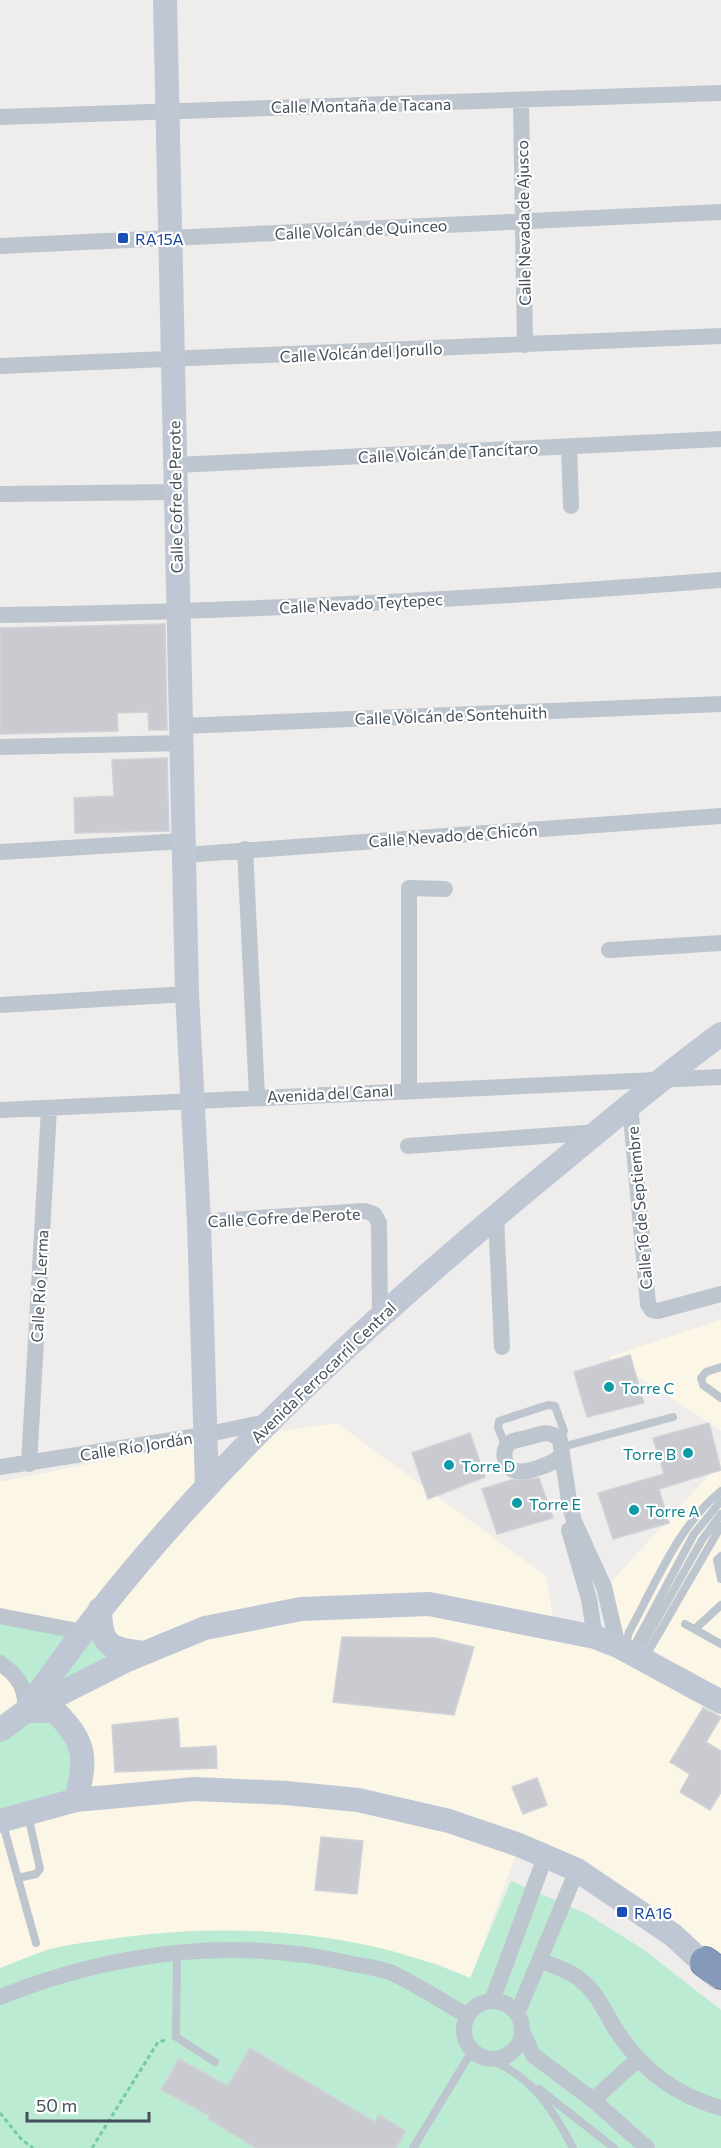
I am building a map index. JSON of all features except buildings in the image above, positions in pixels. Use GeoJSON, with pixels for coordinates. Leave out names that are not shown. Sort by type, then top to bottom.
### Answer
{"type":"FeatureCollection","features":[{"type":"Feature","properties":{"kind":"street","name":"Calle Cofre de Perote"},"geometry":{"type":"LineString","coordinates":[[165,0],[187,994],[199,1222],[207,1486]]}},
{"type":"Feature","properties":{"kind":"street","name":"Calle Montaña de Tacana"},"geometry":{"type":"LineString","coordinates":[[0,117],[721,93]]}},
{"type":"Feature","properties":{"kind":"street","name":"Calle Nevada de Ajusco"},"geometry":{"type":"LineString","coordinates":[[521,101],[525,345]]}},
{"type":"Feature","properties":{"kind":"street","name":"Calle Volcán de Quinceo"},"geometry":{"type":"LineString","coordinates":[[0,246],[721,212]]}},
{"type":"Feature","properties":{"kind":"street","name":"Calle Volcán del Jorullo"},"geometry":{"type":"LineString","coordinates":[[0,366],[172,361],[721,336]]}},
{"type":"Feature","properties":{"kind":"street","name":"Calle Volcán de Tancítaro"},"geometry":{"type":"LineString","coordinates":[[175,465],[721,440]]}},
{"type":"Feature","properties":{"kind":"street"},"geometry":{"type":"LineString","coordinates":[[569,447],[571,506]]}},
{"type":"Feature","properties":{"kind":"street"},"geometry":{"type":"LineString","coordinates":[[0,494],[175,492]]}},
{"type":"Feature","properties":{"kind":"street","name":"Calle Nevado Teytepec"},"geometry":{"type":"LineString","coordinates":[[0,615],[177,613],[542,594],[721,580]]}},
{"type":"Feature","properties":{"kind":"street","name":"Calle Volcán de Sontehuith"},"geometry":{"type":"LineString","coordinates":[[0,747],[182,734],[721,704]]}},
{"type":"Feature","properties":{"kind":"street","name":"Calle Nevado de Chicón"},"geometry":{"type":"LineString","coordinates":[[0,852],[245,849],[721,816]]}},
{"type":"Feature","properties":{"kind":"street"},"geometry":{"type":"LineString","coordinates":[[245,849],[258,1097]]}},
{"type":"Feature","properties":{"kind":"street"},"geometry":{"type":"LineString","coordinates":[[409,1089],[409,888],[445,889]]}},
{"type":"Feature","properties":{"kind":"street"},"geometry":{"type":"LineString","coordinates":[[609,950],[721,943]]}},
{"type":"Feature","properties":{"kind":"street"},"geometry":{"type":"LineString","coordinates":[[0,1005],[187,994]]}},
{"type":"Feature","properties":{"kind":"street","name":"Avenida Ferrocarril Central"},"geometry":{"type":"LineString","coordinates":[[26,1711],[116,1587],[207,1486],[271,1421],[380,1315],[630,1105],[659,1078],[721,1034]]}},
{"type":"Feature","properties":{"kind":"street","name":"Avenida del Canal"},"geometry":{"type":"LineString","coordinates":[[0,1110],[409,1089],[721,1077]]}},
{"type":"Feature","properties":{"kind":"street","name":"Calle 16 de Septiembre"},"geometry":{"type":"LineString","coordinates":[[630,1105],[648,1304],[652,1310],[658,1311],[721,1294]]}},
{"type":"Feature","properties":{"kind":"street","name":"Calle Río Lerma"},"geometry":{"type":"LineString","coordinates":[[29,1464],[49,1108]]}},
{"type":"Feature","properties":{"kind":"street"},"geometry":{"type":"LineString","coordinates":[[408,1146],[598,1132]]}},
{"type":"Feature","properties":{"kind":"street","name":"Calle Cofre de Perote"},"geometry":{"type":"LineString","coordinates":[[199,1222],[365,1211],[374,1214],[379,1223],[380,1315]]}},
{"type":"Feature","properties":{"kind":"street"},"geometry":{"type":"LineString","coordinates":[[496,1216],[502,1347]]}},
{"type":"Feature","properties":{"kind":"street","name":"Calle Río Jordán"},"geometry":{"type":"LineString","coordinates":[[0,1467],[204,1435],[271,1421]]}},
{"type":"Feature","properties":{"kind":"street"},"geometry":{"type":"LineString","coordinates":[[559,1451],[521,1471],[513,1470],[507,1464],[504,1456],[511,1442],[545,1432],[554,1434],[559,1451],[574,1521],[631,1653]]}},
{"type":"Feature","properties":{"kind":"street"},"geometry":{"type":"LineString","coordinates":[[559,1451],[596,1637]]}},
{"type":"Feature","properties":{"kind":"street"},"geometry":{"type":"LineString","coordinates":[[0,1730],[26,1711],[143,1653],[205,1628],[301,1609],[429,1604],[596,1637],[631,1653],[721,1702]]}},
{"type":"Feature","properties":{"kind":"street"},"geometry":{"type":"LineString","coordinates":[[100,1609],[102,1631],[107,1643],[117,1650],[143,1653]]}},
{"type":"Feature","properties":{"kind":"street"},"geometry":{"type":"LineString","coordinates":[[0,1616],[83,1632]]}},
{"type":"Feature","properties":{"kind":"street"},"geometry":{"type":"LineString","coordinates":[[0,1663],[15,1673],[25,1689],[26,1711]]}},
{"type":"Feature","properties":{"kind":"street"},"geometry":{"type":"LineString","coordinates":[[26,1711],[55,1712],[81,1743],[84,1757],[76,1800]]}},
{"type":"Feature","properties":{"kind":"street"},"geometry":{"type":"LineString","coordinates":[[1,1821],[76,1800],[195,1789],[358,1800],[449,1821],[577,1870],[673,1935],[716,1972]]}},
{"type":"Feature","properties":{"kind":"street"},"geometry":{"type":"LineString","coordinates":[[492,2001],[545,1857]]}},
{"type":"Feature","properties":{"kind":"street"},"geometry":{"type":"LineString","coordinates":[[518,2014],[577,1870]]}},
{"type":"Feature","properties":{"kind":"street"},"geometry":{"type":"LineString","coordinates":[[0,1997],[47,1978],[120,1960],[177,1952],[267,1951],[329,1958],[391,1973],[468,2016]]}},
{"type":"Feature","properties":{"kind":"street"},"geometry":{"type":"LineString","coordinates":[[541,1961],[582,1980],[600,2001],[637,2060],[657,2078],[681,2092],[721,2108]]}},
{"type":"Feature","properties":{"kind":"street"},"geometry":{"type":"LineString","coordinates":[[523,2033],[514,2051],[504,2058],[488,2059],[472,2051],[464,2034],[468,2016],[482,2004],[492,2001],[511,2007],[518,2014],[523,2033],[533,2055],[593,2100],[647,2148]]}},
{"type":"Feature","properties":{"kind":"street"},"geometry":{"type":"LineString","coordinates":[[593,2100],[637,2060]]}},
{"type":"Feature","properties":{"kind":"lane"},"geometry":{"type":"LineString","coordinates":[[721,1367],[706,1372],[701,1378],[703,1385],[721,1398]]}},
{"type":"Feature","properties":{"kind":"lane"},"geometry":{"type":"LineString","coordinates":[[506,1448],[498,1427],[500,1421],[549,1405],[558,1411],[564,1431],[559,1451]]}},
{"type":"Feature","properties":{"kind":"lane"},"geometry":{"type":"LineString","coordinates":[[559,1451],[673,1417]]}},
{"type":"Feature","properties":{"kind":"lane"},"geometry":{"type":"LineString","coordinates":[[631,1653],[630,1632],[685,1529],[703,1506],[721,1491]]}},
{"type":"Feature","properties":{"kind":"lane"},"geometry":{"type":"LineString","coordinates":[[631,1653],[694,1534],[721,1501]]}},
{"type":"Feature","properties":{"kind":"lane"},"geometry":{"type":"LineString","coordinates":[[631,1653],[702,1540],[721,1514]]}},
{"type":"Feature","properties":{"kind":"lane"},"geometry":{"type":"LineString","coordinates":[[631,1653],[721,1526]]}},
{"type":"Feature","properties":{"kind":"lane"},"geometry":{"type":"LineString","coordinates":[[721,1556],[717,1560],[721,1579]]}},
{"type":"Feature","properties":{"kind":"lane"},"geometry":{"type":"LineString","coordinates":[[695,1629],[721,1605]]}},
{"type":"Feature","properties":{"kind":"lane"},"geometry":{"type":"LineString","coordinates":[[685,1624],[721,1644]]}},
{"type":"Feature","properties":{"kind":"lane"},"geometry":{"type":"LineString","coordinates":[[18,1878],[36,1874],[40,1869],[28,1813]]}},
{"type":"Feature","properties":{"kind":"lane"},"geometry":{"type":"LineString","coordinates":[[1,1821],[36,1943]]}},
{"type":"Feature","properties":{"kind":"lane"},"geometry":{"type":"LineString","coordinates":[[177,1952],[176,2037],[215,2062]]}},
{"type":"Feature","properties":{"kind":"lane"},"geometry":{"type":"LineString","coordinates":[[413,2148],[472,2051]]}},
{"type":"Feature","properties":{"kind":"lane"},"geometry":{"type":"LineString","coordinates":[[488,2059],[516,2072],[614,2148]]}},
{"type":"Feature","properties":{"kind":"lane"},"geometry":{"type":"LineString","coordinates":[[531,2084],[573,2148]]}},
{"type":"Feature","properties":{"kind":"path"},"geometry":{"type":"LineString","coordinates":[[92,2148],[158,2042],[176,2037]]}},
{"type":"Feature","properties":{"kind":"path"},"geometry":{"type":"LineString","coordinates":[[0,2113],[22,2140],[33,2148]]}},
{"type":"Feature","properties":{"kind":"shaded area"},"geometry":{"type":"Polygon","coordinates":[[[721,1320],[721,1431],[609,1357],[662,1339],[721,1320]]]}},
{"type":"Feature","properties":{"kind":"shaded area"},"geometry":{"type":"Polygon","coordinates":[[[337,1423],[546,1576],[555,1628],[624,1649],[612,1581],[721,1462],[721,1973],[519,1846],[471,1978],[436,1963],[302,1936],[204,1930],[147,1934],[49,1950],[0,1968],[0,1482],[207,1440],[208,1483],[267,1433],[337,1423]]]}},
{"type":"Feature","properties":{"kind":"green space"},"geometry":{"type":"Polygon","coordinates":[[[0,1616],[102,1631],[143,1653],[27,1710],[73,1731],[76,1800],[0,1821],[0,1730],[26,1711],[0,1663],[0,1616]]]}},
{"type":"Feature","properties":{"kind":"green space"},"geometry":{"type":"Polygon","coordinates":[[[511,1881],[587,1914],[643,1949],[721,2010],[721,2148],[0,2148],[0,1968],[47,1950],[79,1943],[156,1934],[248,1931],[294,1934],[384,1949],[470,1978],[511,1881]]]}},
{"type":"Feature","properties":{"kind":"place","name":"RA15A"},"geometry":{"type":"Point","coordinates":[123,238]}},
{"type":"Feature","properties":{"kind":"place","name":"Torre C"},"geometry":{"type":"Point","coordinates":[609,1387]}},
{"type":"Feature","properties":{"kind":"place","name":"Torre B"},"geometry":{"type":"Point","coordinates":[688,1453]}},
{"type":"Feature","properties":{"kind":"place","name":"Torre D"},"geometry":{"type":"Point","coordinates":[449,1465]}},
{"type":"Feature","properties":{"kind":"place","name":"Torre E"},"geometry":{"type":"Point","coordinates":[517,1503]}},
{"type":"Feature","properties":{"kind":"place","name":"Torre A"},"geometry":{"type":"Point","coordinates":[634,1510]}},
{"type":"Feature","properties":{"kind":"place","name":"RA16"},"geometry":{"type":"Point","coordinates":[622,1912]}}]}
